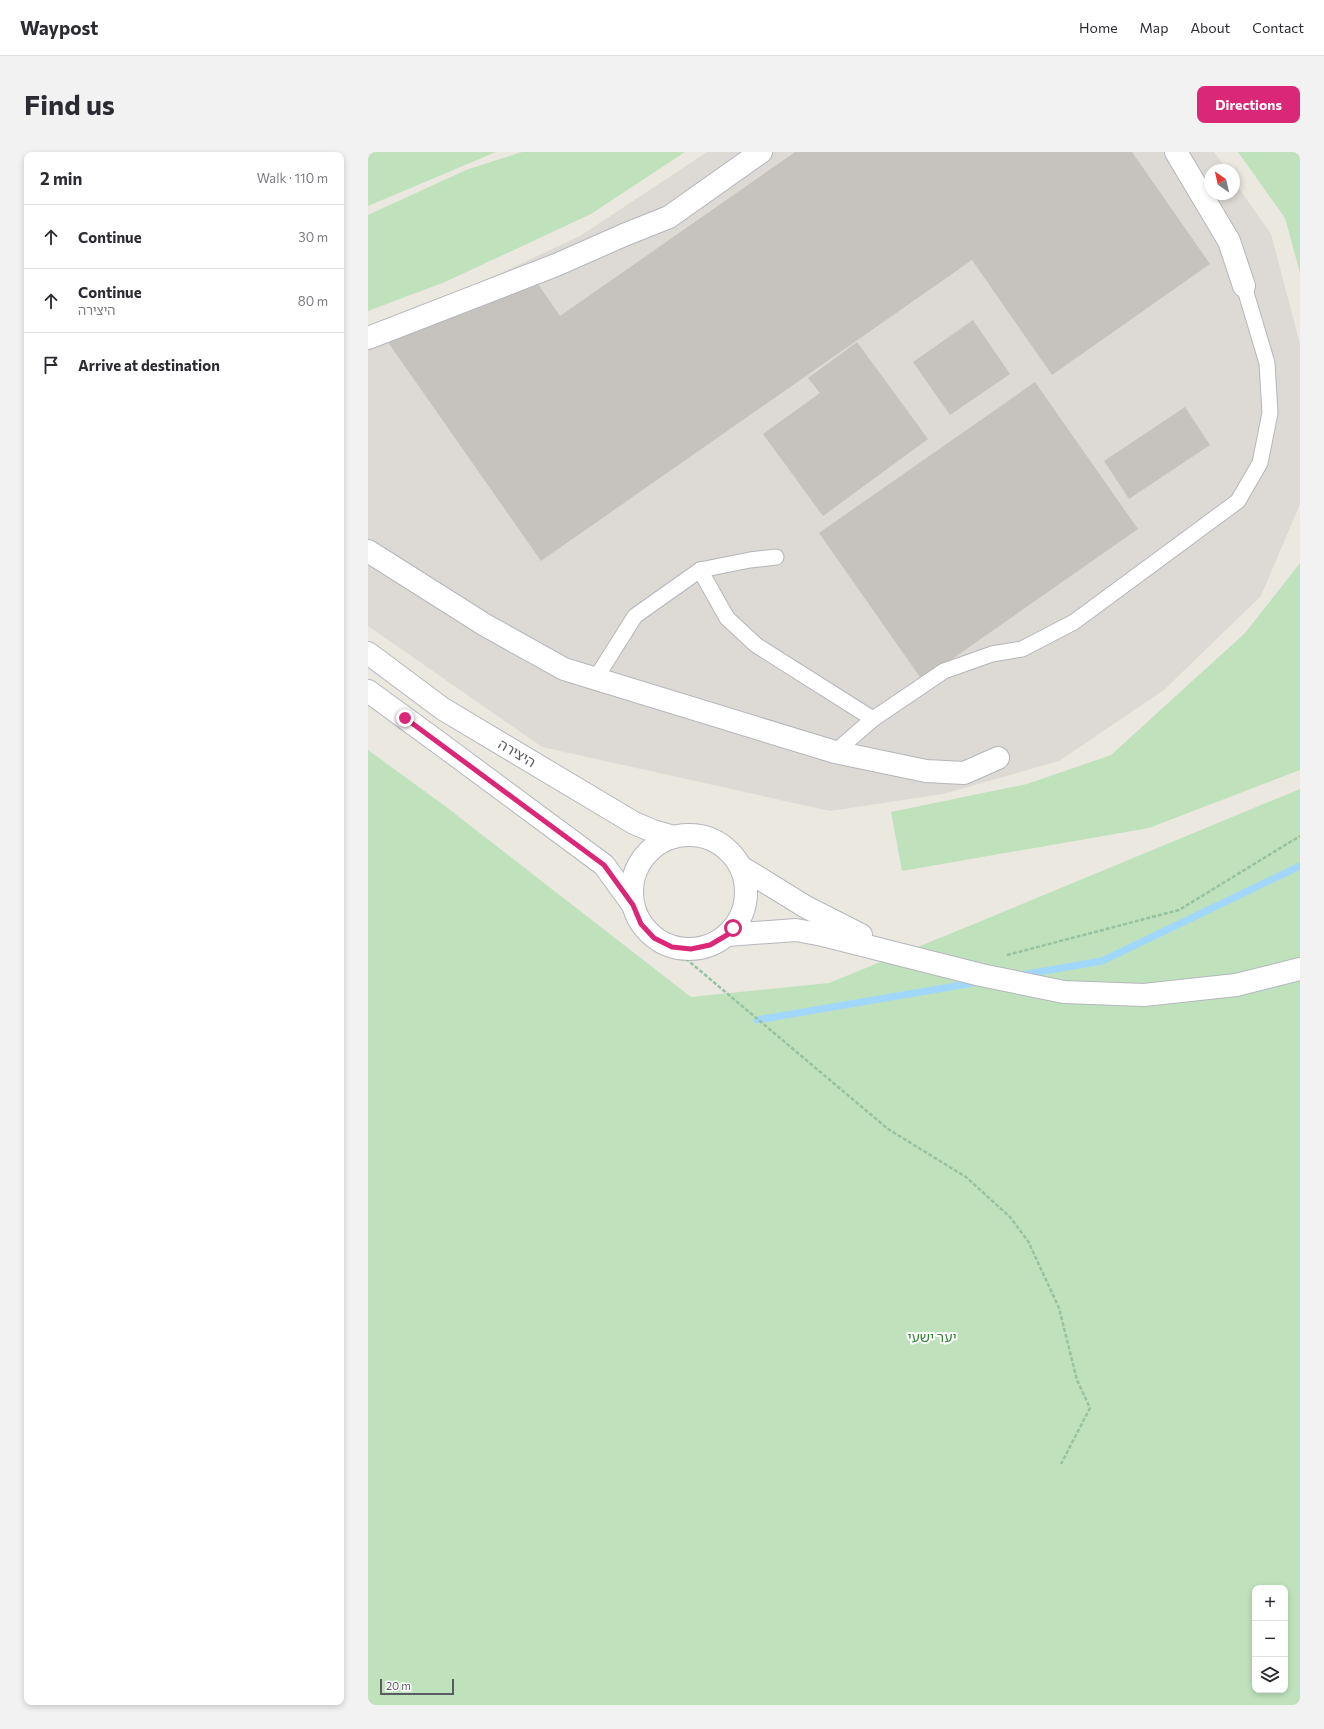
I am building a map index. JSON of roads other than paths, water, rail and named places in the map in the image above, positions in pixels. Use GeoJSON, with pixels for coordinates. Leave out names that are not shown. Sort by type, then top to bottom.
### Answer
{"type":"FeatureCollection","features":[{"type":"Feature","properties":{"kind":"street"},"geometry":{"type":"LineString","coordinates":[[368,338],[556,265],[669,217],[761,152]]}},
{"type":"Feature","properties":{"kind":"street"},"geometry":{"type":"LineString","coordinates":[[1176,152],[1229,241],[1244,286]]}},
{"type":"Feature","properties":{"kind":"street"},"geometry":{"type":"LineString","coordinates":[[368,551],[485,625],[564,669],[835,752],[926,771],[964,773],[998,758]]}},
{"type":"Feature","properties":{"kind":"street","name":"היצירה"},"geometry":{"type":"LineString","coordinates":[[368,653],[450,713],[634,823],[653,831],[674,837]]}},
{"type":"Feature","properties":{"kind":"street"},"geometry":{"type":"LineString","coordinates":[[368,691],[604,865],[633,905],[641,924],[654,938],[672,947],[691,949],[710,945],[727,935],[739,921],[745,904],[746,885],[741,867],[732,854],[720,844],[706,838],[690,835],[674,837],[658,844],[645,856],[636,871],[632,888],[633,905]]}},
{"type":"Feature","properties":{"kind":"street"},"geometry":{"type":"LineString","coordinates":[[741,867],[806,907],[901,956]]}},
{"type":"Feature","properties":{"kind":"street"},"geometry":{"type":"LineString","coordinates":[[727,935],[796,930],[823,935],[901,956],[981,975],[1064,992],[1144,995],[1236,986],[1300,969]]}},
{"type":"Feature","properties":{"kind":"lane"},"geometry":{"type":"LineString","coordinates":[[835,752],[873,719],[944,671],[992,654],[1022,649],[1074,622],[1238,501],[1260,463],[1270,413],[1267,363],[1244,286]]}},
{"type":"Feature","properties":{"kind":"lane"},"geometry":{"type":"LineString","coordinates":[[596,678],[635,616],[700,570],[750,560],[776,557]]}},
{"type":"Feature","properties":{"kind":"lane"},"geometry":{"type":"LineString","coordinates":[[700,570],[727,618],[756,646],[873,719]]}},
{"type":"Feature","properties":{"kind":"waterway"},"geometry":{"type":"LineString","coordinates":[[1021,975],[1102,961],[1300,866]]}},
{"type":"Feature","properties":{"kind":"waterway"},"geometry":{"type":"LineString","coordinates":[[757,1020],[979,982]]}},
{"type":"Feature","properties":{"kind":"park label","name":"יער ישעי"},"geometry":{"type":"Point","coordinates":[932,1337]}}]}
